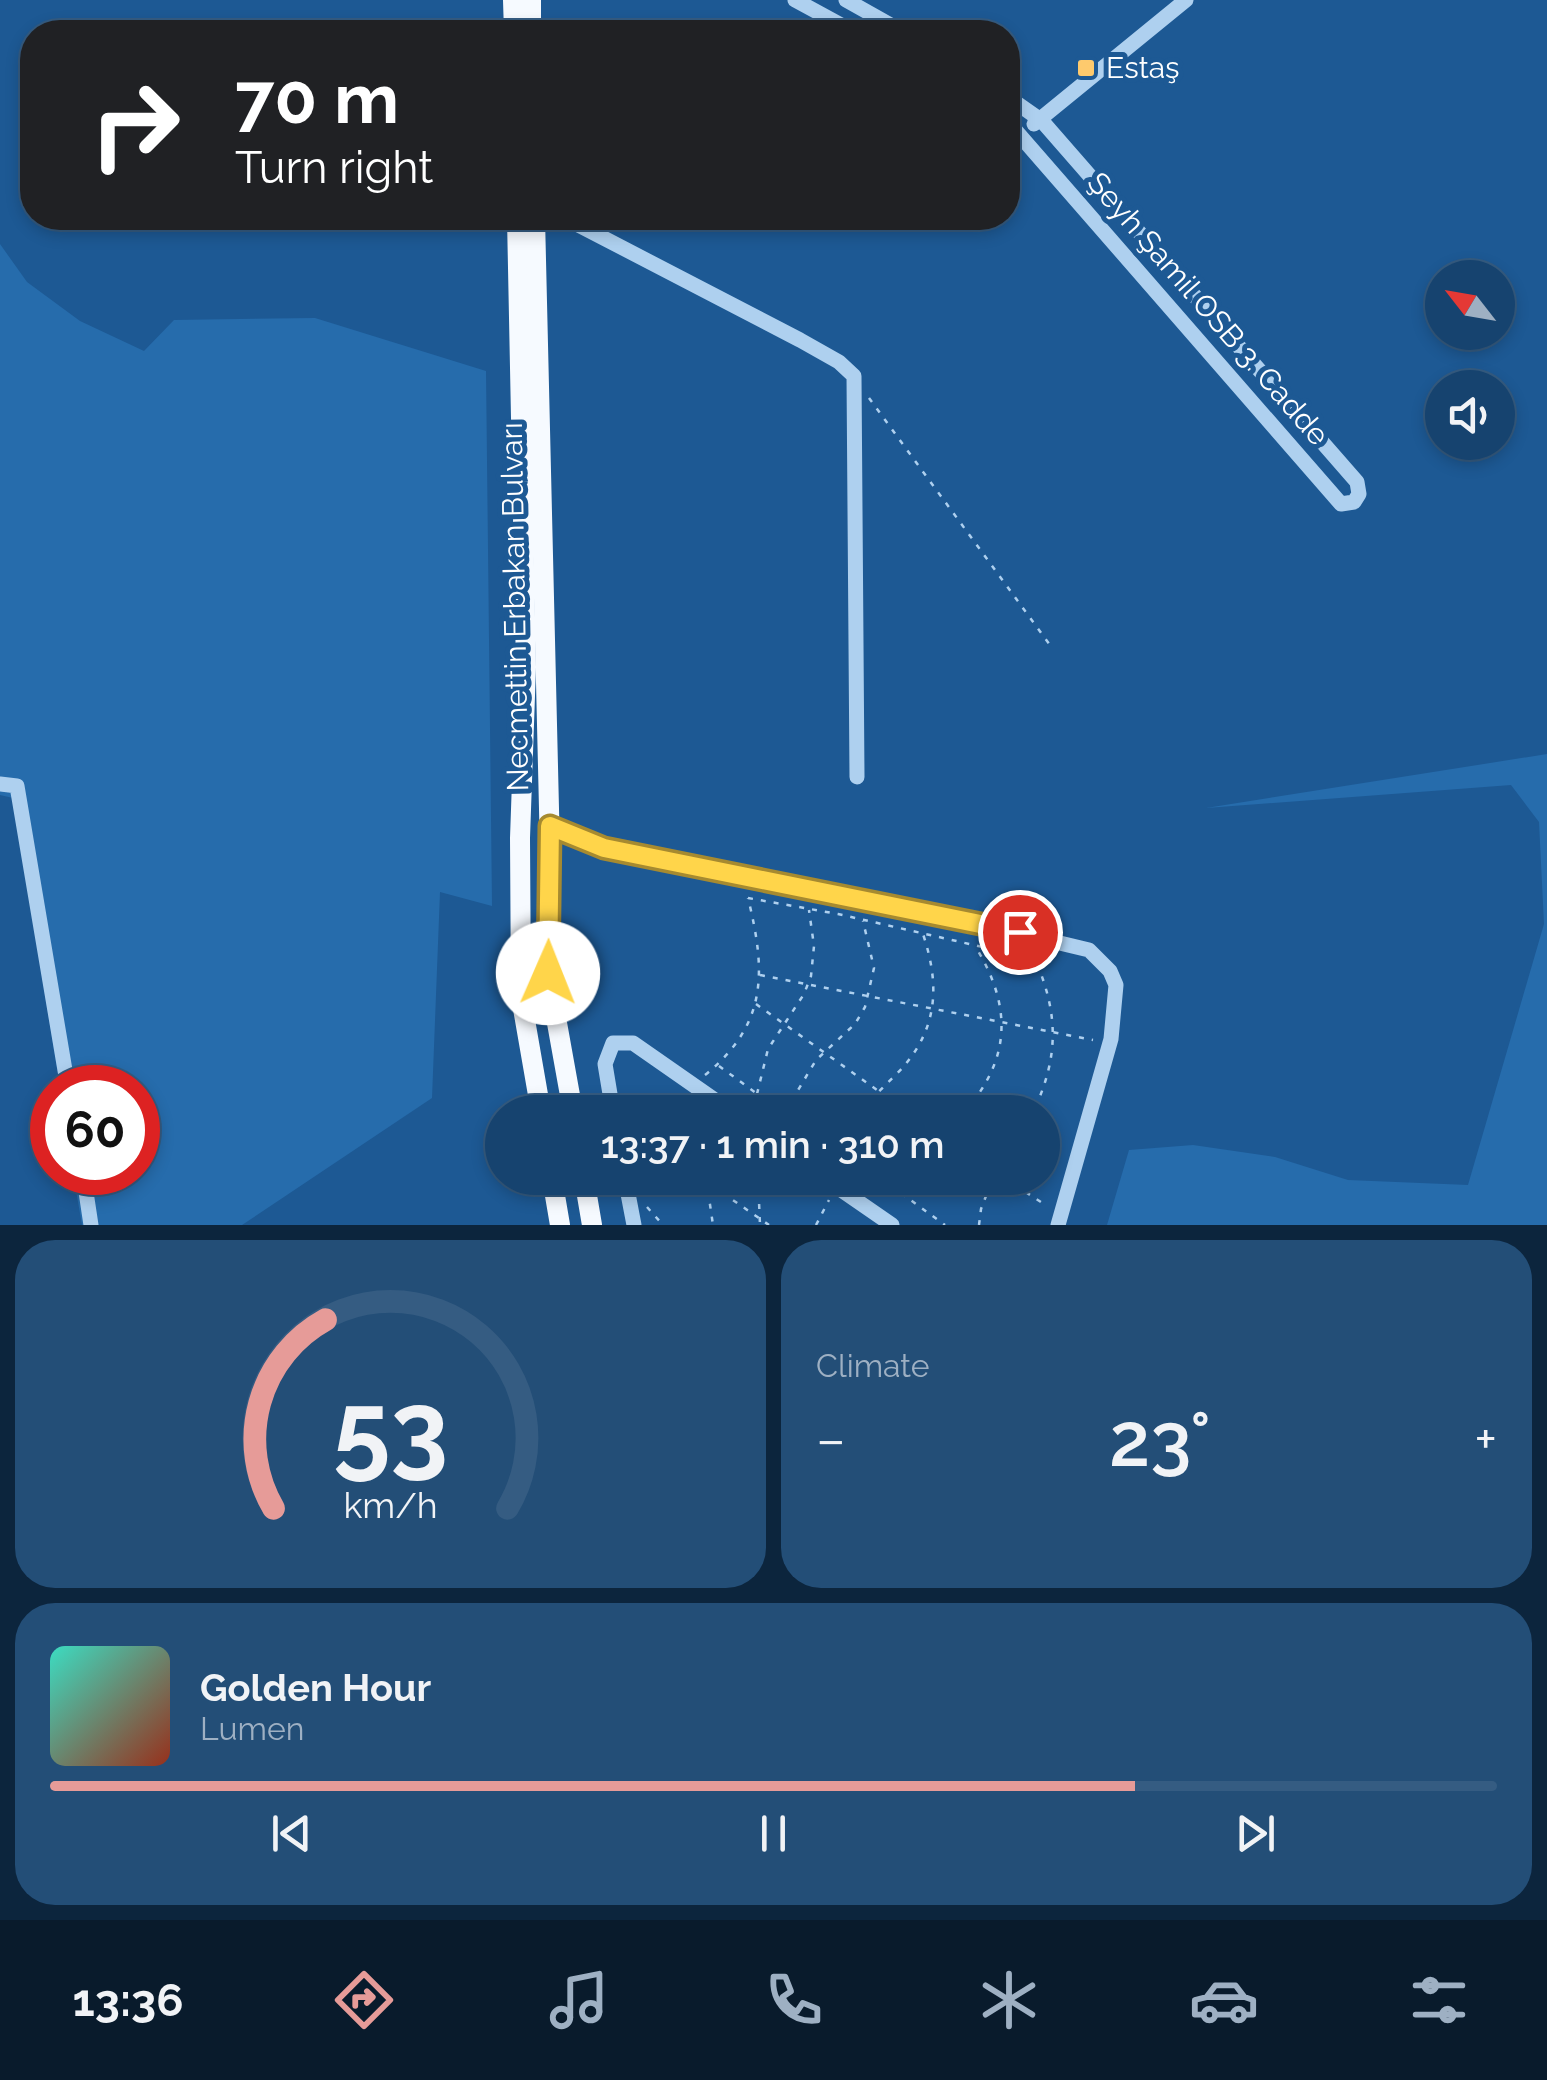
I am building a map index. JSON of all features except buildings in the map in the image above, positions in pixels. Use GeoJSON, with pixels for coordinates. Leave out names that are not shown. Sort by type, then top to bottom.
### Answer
{"type":"FeatureCollection","features":[{"type":"Feature","properties":{"kind":"main road","name":"Necmettin Erbakan Bulvarı"},"geometry":{"type":"LineString","coordinates":[[517,230],[526,666],[520,838],[521,997],[538,1095]]}},
{"type":"Feature","properties":{"kind":"main road","name":"Necmettin Erbakan Bulvarı"},"geometry":{"type":"LineString","coordinates":[[535,230],[550,826],[548,973],[570,1095]]}},
{"type":"Feature","properties":{"kind":"main road"},"geometry":{"type":"LineString","coordinates":[[555,1195],[560,1225]]}},
{"type":"Feature","properties":{"kind":"main road"},"geometry":{"type":"LineString","coordinates":[[587,1195],[592,1225]]}},
{"type":"Feature","properties":{"kind":"street"},"geometry":{"type":"LineString","coordinates":[[795,0],[832,20]]}},
{"type":"Feature","properties":{"kind":"street"},"geometry":{"type":"LineString","coordinates":[[846,0],[882,20]]}},
{"type":"Feature","properties":{"kind":"street"},"geometry":{"type":"LineString","coordinates":[[1020,126],[1042,121],[1186,0]]}},
{"type":"Feature","properties":{"kind":"street"},"geometry":{"type":"LineString","coordinates":[[1020,106],[1042,121]]}},
{"type":"Feature","properties":{"kind":"street","name":"Şeyh Şamil OSB 3. Cadde"},"geometry":{"type":"LineString","coordinates":[[1020,137],[1341,504],[1357,499],[1357,482],[1042,121]]}},
{"type":"Feature","properties":{"kind":"street"},"geometry":{"type":"LineString","coordinates":[[588,230],[800,340],[854,376],[857,777]]}},
{"type":"Feature","properties":{"kind":"street"},"geometry":{"type":"LineString","coordinates":[[0,784],[17,786],[64,1065]]}},
{"type":"Feature","properties":{"kind":"street"},"geometry":{"type":"LineString","coordinates":[[550,826],[604,848],[981,924],[1089,950],[1110,971],[1116,986],[1110,1042],[1059,1221]]}},
{"type":"Feature","properties":{"kind":"street"},"geometry":{"type":"LineString","coordinates":[[610,1095],[605,1064],[613,1043],[633,1043],[708,1095]]}},
{"type":"Feature","properties":{"kind":"street"},"geometry":{"type":"LineString","coordinates":[[86,1195],[92,1225]]}},
{"type":"Feature","properties":{"kind":"street"},"geometry":{"type":"LineString","coordinates":[[628,1195],[634,1225]]}},
{"type":"Feature","properties":{"kind":"street"},"geometry":{"type":"LineString","coordinates":[[848,1195],[892,1225]]}},
{"type":"Feature","properties":{"kind":"path"},"geometry":{"type":"LineString","coordinates":[[854,376],[1050,645]]}},
{"type":"Feature","properties":{"kind":"path"},"geometry":{"type":"LineString","coordinates":[[678,1095],[717,1065],[736,1044],[756,1004],[760,953],[743,877]]}},
{"type":"Feature","properties":{"kind":"path"},"geometry":{"type":"LineString","coordinates":[[748,898],[923,932],[1035,959],[1051,998],[1050,1070],[1040,1095]]}},
{"type":"Feature","properties":{"kind":"path"},"geometry":{"type":"LineString","coordinates":[[717,1065],[757,1094],[762,1063],[807,985],[814,946],[809,909]]}},
{"type":"Feature","properties":{"kind":"path"},"geometry":{"type":"LineString","coordinates":[[794,1095],[822,1053],[855,1024],[869,997],[874,968],[862,920]]}},
{"type":"Feature","properties":{"kind":"path"},"geometry":{"type":"LineString","coordinates":[[877,1095],[905,1065],[920,1042],[933,1009],[934,966],[923,932]]}},
{"type":"Feature","properties":{"kind":"path"},"geometry":{"type":"LineString","coordinates":[[973,944],[997,990],[1002,1022],[994,1069],[979,1095]]}},
{"type":"Feature","properties":{"kind":"path"},"geometry":{"type":"LineString","coordinates":[[760,975],[1110,1042]]}},
{"type":"Feature","properties":{"kind":"path"},"geometry":{"type":"LineString","coordinates":[[756,1004],[883,1095]]}},
{"type":"Feature","properties":{"kind":"path"},"geometry":{"type":"LineString","coordinates":[[711,1195],[713,1225]]}},
{"type":"Feature","properties":{"kind":"path"},"geometry":{"type":"LineString","coordinates":[[729,1195],[768,1225]]}},
{"type":"Feature","properties":{"kind":"path"},"geometry":{"type":"LineString","coordinates":[[758,1195],[760,1225]]}},
{"type":"Feature","properties":{"kind":"path"},"geometry":{"type":"LineString","coordinates":[[816,1225],[834,1195]]}},
{"type":"Feature","properties":{"kind":"path"},"geometry":{"type":"LineString","coordinates":[[901,1195],[945,1225]]}},
{"type":"Feature","properties":{"kind":"path"},"geometry":{"type":"LineString","coordinates":[[979,1225],[986,1195]]}},
{"type":"Feature","properties":{"kind":"path"},"geometry":{"type":"LineString","coordinates":[[1026,1195],[1059,1221]]}},
{"type":"Feature","properties":{"kind":"path"},"geometry":{"type":"LineString","coordinates":[[643,1202],[663,1225]]}},
{"type":"Feature","properties":{"kind":"shaded area"},"geometry":{"type":"Polygon","coordinates":[[[0,244],[27,282],[80,321],[144,351],[174,320],[315,318],[486,371],[492,906],[440,892],[432,1098],[242,1225],[82,1225],[77,1195],[160,1195],[160,1065],[56,1065],[13,798],[0,795],[0,244]]]}},
{"type":"Feature","properties":{"kind":"shaded area"},"geometry":{"type":"Polygon","coordinates":[[[1547,754],[1547,1225],[1107,1225],[1129,1150],[1193,1145],[1275,1157],[1348,1180],[1468,1185],[1544,924],[1539,822],[1511,785],[1206,808],[1547,754]]]}},
{"type":"Feature","properties":{"kind":"place","name":"Estaş"},"geometry":{"type":"Point","coordinates":[1086,68]}},
{"type":"Feature","properties":{"kind":"route"},"geometry":{"type":"LineString","coordinates":[[548,973],[550,826],[604,848],[1020,932]]}}]}
